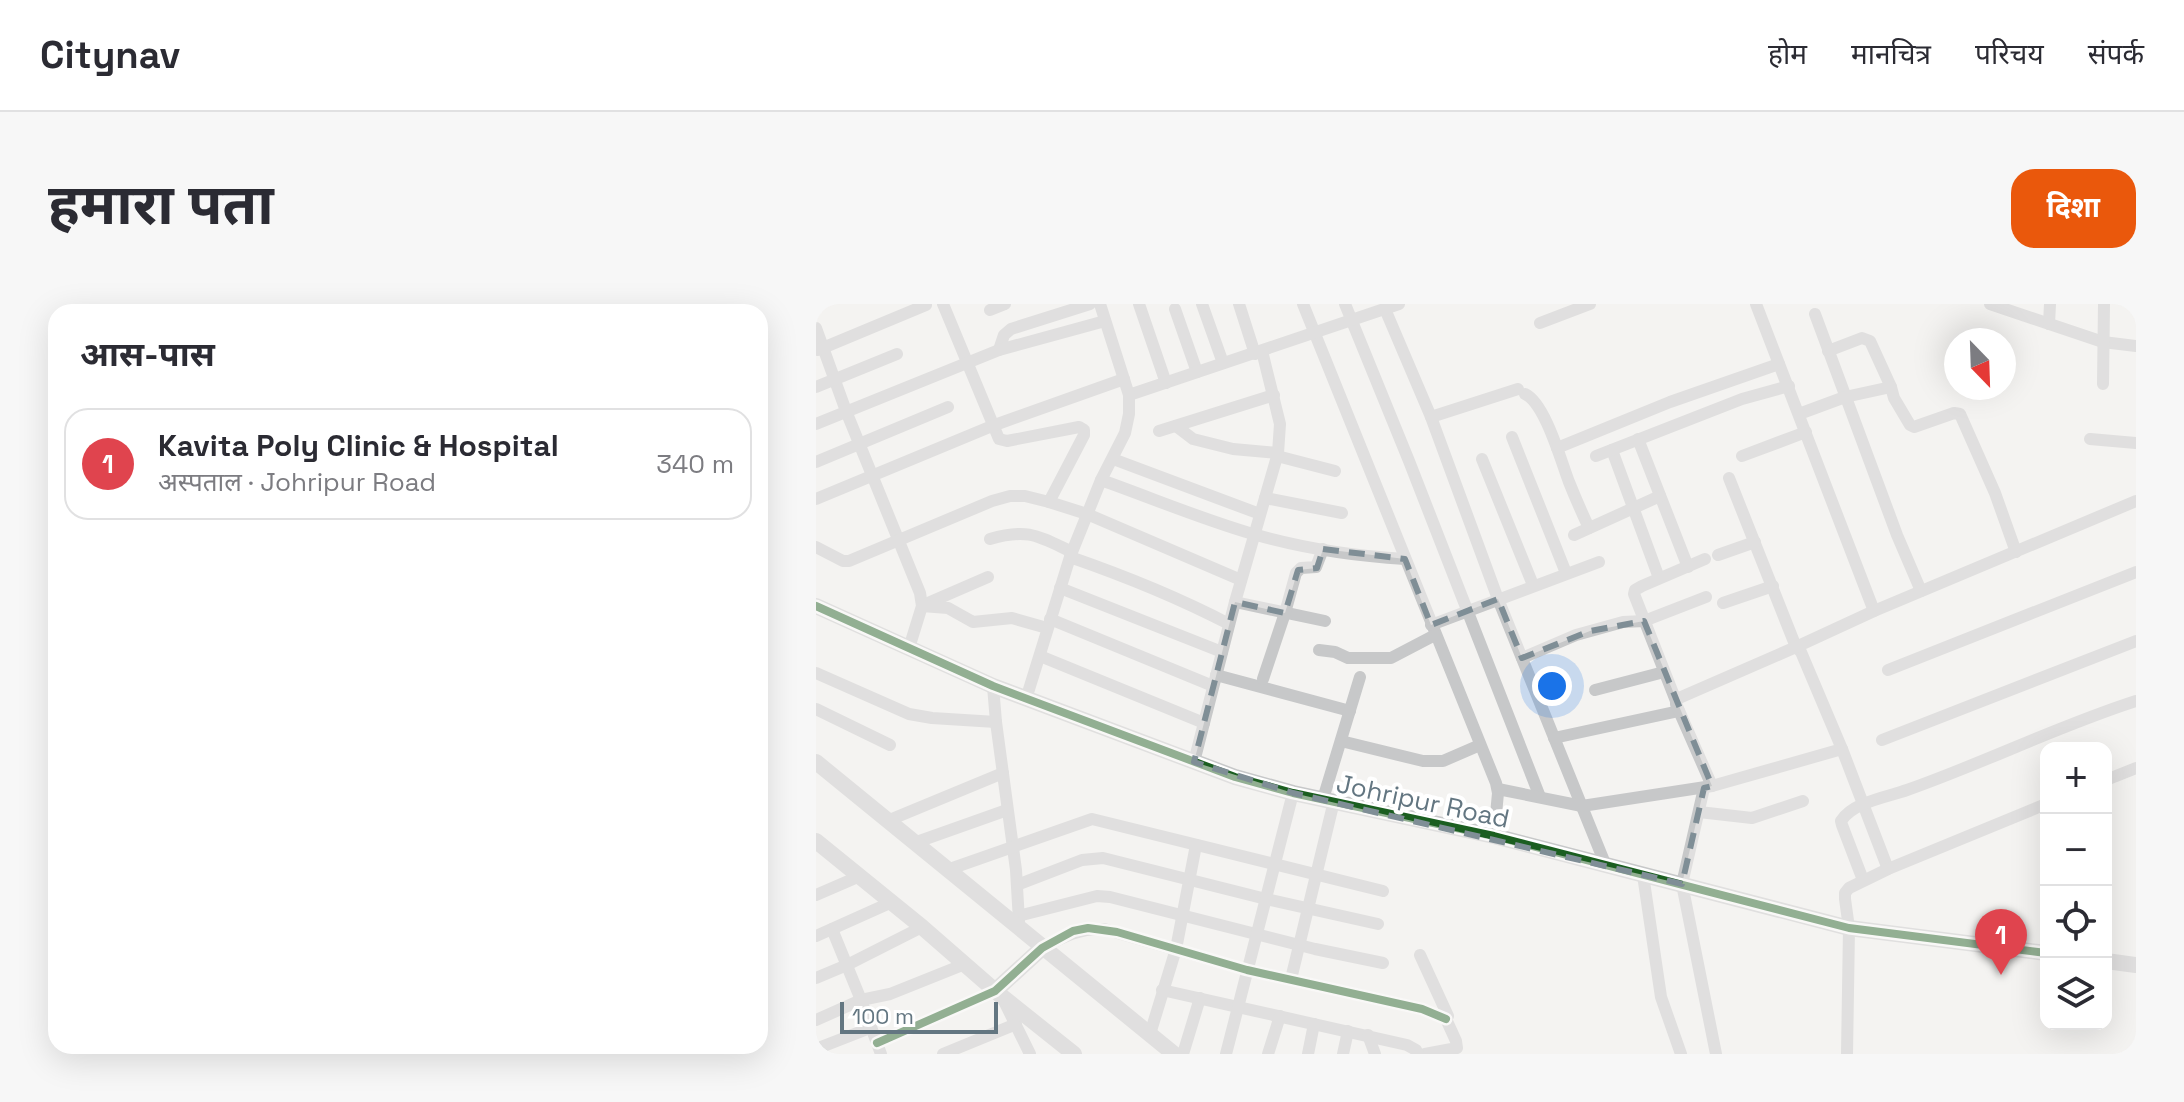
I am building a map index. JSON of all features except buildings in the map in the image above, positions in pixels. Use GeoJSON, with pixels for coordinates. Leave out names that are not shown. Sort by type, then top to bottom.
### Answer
{"type":"FeatureCollection","features":[{"type":"Feature","properties":{"kind":"street"},"geometry":{"type":"LineString","coordinates":[[943,304],[999,439],[1007,441],[1079,427],[1084,430],[1049,502]]}},
{"type":"Feature","properties":{"kind":"street"},"geometry":{"type":"LineString","coordinates":[[990,310],[1005,304]]}},
{"type":"Feature","properties":{"kind":"street"},"geometry":{"type":"LineString","coordinates":[[999,350],[1004,335],[1011,329],[1090,304]]}},
{"type":"Feature","properties":{"kind":"street"},"geometry":{"type":"LineString","coordinates":[[1026,699],[1071,554],[1101,480],[1125,433],[1129,395],[1100,304]]}},
{"type":"Feature","properties":{"kind":"street"},"geometry":{"type":"LineString","coordinates":[[1139,304],[1166,383]]}},
{"type":"Feature","properties":{"kind":"street"},"geometry":{"type":"LineString","coordinates":[[1202,304],[1223,363]]}},
{"type":"Feature","properties":{"kind":"street"},"geometry":{"type":"LineString","coordinates":[[1194,762],[1253,534],[1277,455],[1280,424],[1274,395],[1239,304]]}},
{"type":"Feature","properties":{"kind":"street"},"geometry":{"type":"LineString","coordinates":[[1303,304],[1498,789],[1494,836]]}},
{"type":"Feature","properties":{"kind":"street"},"geometry":{"type":"LineString","coordinates":[[1345,304],[1540,797]]}},
{"type":"Feature","properties":{"kind":"street"},"geometry":{"type":"LineString","coordinates":[[1129,395],[1399,304]]}},
{"type":"Feature","properties":{"kind":"street"},"geometry":{"type":"LineString","coordinates":[[1540,323],[1590,304]]}},
{"type":"Feature","properties":{"kind":"street"},"geometry":{"type":"LineString","coordinates":[[1756,304],[1874,611]]}},
{"type":"Feature","properties":{"kind":"street"},"geometry":{"type":"LineString","coordinates":[[1990,304],[2103,342],[2136,346]]}},
{"type":"Feature","properties":{"kind":"street"},"geometry":{"type":"LineString","coordinates":[[2049,324],[2050,304]]}},
{"type":"Feature","properties":{"kind":"street"},"geometry":{"type":"LineString","coordinates":[[2103,384],[2104,304]]}},
{"type":"Feature","properties":{"kind":"street"},"geometry":{"type":"LineString","coordinates":[[819,349],[926,305]]}},
{"type":"Feature","properties":{"kind":"street"},"geometry":{"type":"LineString","coordinates":[[1175,309],[1197,372]]}},
{"type":"Feature","properties":{"kind":"street"},"geometry":{"type":"LineString","coordinates":[[1385,309],[1431,417],[1498,599],[1606,866]]}},
{"type":"Feature","properties":{"kind":"street"},"geometry":{"type":"LineString","coordinates":[[1815,314],[1897,535],[1921,591]]}},
{"type":"Feature","properties":{"kind":"street"},"geometry":{"type":"LineString","coordinates":[[816,424],[965,362],[1105,321]]}},
{"type":"Feature","properties":{"kind":"street"},"geometry":{"type":"LineString","coordinates":[[816,328],[819,349],[835,380],[918,586],[922,606],[909,648]]}},
{"type":"Feature","properties":{"kind":"street"},"geometry":{"type":"LineString","coordinates":[[1828,351],[1862,338],[1870,341],[1894,398],[1914,427],[1954,413],[1960,414],[1995,493],[2016,552]]}},
{"type":"Feature","properties":{"kind":"street"},"geometry":{"type":"LineString","coordinates":[[816,387],[897,354]]}},
{"type":"Feature","properties":{"kind":"street"},"geometry":{"type":"LineString","coordinates":[[1557,448],[1670,402],[1779,364]]}},
{"type":"Feature","properties":{"kind":"street"},"geometry":{"type":"LineString","coordinates":[[816,499],[992,426],[1124,379]]}},
{"type":"Feature","properties":{"kind":"street"},"geometry":{"type":"LineString","coordinates":[[1596,456],[1742,399],[1789,386]]}},
{"type":"Feature","properties":{"kind":"street"},"geometry":{"type":"LineString","coordinates":[[1799,414],[1845,397],[1891,387]]}},
{"type":"Feature","properties":{"kind":"street"},"geometry":{"type":"LineString","coordinates":[[1431,417],[1522,391],[1530,396],[1557,448],[1589,528]]}},
{"type":"Feature","properties":{"kind":"street"},"geometry":{"type":"LineString","coordinates":[[1159,431],[1274,395]]}},
{"type":"Feature","properties":{"kind":"street"},"geometry":{"type":"LineString","coordinates":[[816,462],[948,407]]}},
{"type":"Feature","properties":{"kind":"street"},"geometry":{"type":"LineString","coordinates":[[1176,426],[1193,439],[1277,455],[1335,471]]}},
{"type":"Feature","properties":{"kind":"street"},"geometry":{"type":"LineString","coordinates":[[1742,456],[1806,432]]}},
{"type":"Feature","properties":{"kind":"street"},"geometry":{"type":"LineString","coordinates":[[1512,437],[1566,573]]}},
{"type":"Feature","properties":{"kind":"street"},"geometry":{"type":"LineString","coordinates":[[1638,439],[1688,567]]}},
{"type":"Feature","properties":{"kind":"street"},"geometry":{"type":"LineString","coordinates":[[2090,439],[2136,443]]}},
{"type":"Feature","properties":{"kind":"street"},"geometry":{"type":"LineString","coordinates":[[1612,450],[1659,578]]}},
{"type":"Feature","properties":{"kind":"street"},"geometry":{"type":"LineString","coordinates":[[1113,459],[1260,514]]}},
{"type":"Feature","properties":{"kind":"street"},"geometry":{"type":"LineString","coordinates":[[1482,459],[1533,585]]}},
{"type":"Feature","properties":{"kind":"street"},"geometry":{"type":"LineString","coordinates":[[1729,478],[1796,647],[1801,652],[1842,749],[1888,869]]}},
{"type":"Feature","properties":{"kind":"street"},"geometry":{"type":"LineString","coordinates":[[1101,480],[1158,503],[1253,534],[1358,556],[1405,559]]}},
{"type":"Feature","properties":{"kind":"street"},"geometry":{"type":"LineString","coordinates":[[816,547],[846,562],[992,501],[1025,496],[1087,514],[1241,580]]}},
{"type":"Feature","properties":{"kind":"street"},"geometry":{"type":"LineString","coordinates":[[1574,535],[1660,496]]}},
{"type":"Feature","properties":{"kind":"street"},"geometry":{"type":"LineString","coordinates":[[1265,498],[1342,513]]}},
{"type":"Feature","properties":{"kind":"street"},"geometry":{"type":"LineString","coordinates":[[1678,706],[1679,698],[1874,611],[2136,501]]}},
{"type":"Feature","properties":{"kind":"street"},"geometry":{"type":"LineString","coordinates":[[990,539],[1018,532],[1030,534],[1180,599],[1229,624]]}},
{"type":"Feature","properties":{"kind":"street"},"geometry":{"type":"LineString","coordinates":[[1716,1054],[1682,884],[1708,787],[1635,598],[1635,590],[1711,557],[1755,542]]}},
{"type":"Feature","properties":{"kind":"street"},"geometry":{"type":"LineString","coordinates":[[1263,679],[1296,573],[1301,568],[1316,567],[1323,549]]}},
{"type":"Feature","properties":{"kind":"street"},"geometry":{"type":"LineString","coordinates":[[1319,650],[1348,658],[1391,658],[1467,611],[1599,562]]}},
{"type":"Feature","properties":{"kind":"street"},"geometry":{"type":"LineString","coordinates":[[1888,670],[2136,572]]}},
{"type":"Feature","properties":{"kind":"street"},"geometry":{"type":"LineString","coordinates":[[922,606],[988,577]]}},
{"type":"Feature","properties":{"kind":"street"},"geometry":{"type":"LineString","coordinates":[[1723,603],[1773,586]]}},
{"type":"Feature","properties":{"kind":"street"},"geometry":{"type":"LineString","coordinates":[[1060,588],[1222,652]]}},
{"type":"Feature","properties":{"kind":"street"},"geometry":{"type":"LineString","coordinates":[[1522,658],[1590,631],[1623,622],[1644,621],[1706,597]]}},
{"type":"Feature","properties":{"kind":"street"},"geometry":{"type":"LineString","coordinates":[[1235,602],[1325,621]]}},
{"type":"Feature","properties":{"kind":"street","name":"Johripur Road"},"geometry":{"type":"LineString","coordinates":[[816,606],[993,686],[1235,777],[1293,793],[1494,836],[1849,928],[2040,952]]}},
{"type":"Feature","properties":{"kind":"street"},"geometry":{"type":"LineString","coordinates":[[922,606],[948,608],[973,622],[1012,618],[1049,624],[1214,680],[1350,711]]}},
{"type":"Feature","properties":{"kind":"street"},"geometry":{"type":"LineString","coordinates":[[1882,740],[2136,641]]}},
{"type":"Feature","properties":{"kind":"street"},"geometry":{"type":"LineString","coordinates":[[1040,656],[1204,723]]}},
{"type":"Feature","properties":{"kind":"street"},"geometry":{"type":"LineString","coordinates":[[1595,690],[1664,672]]}},
{"type":"Feature","properties":{"kind":"street"},"geometry":{"type":"LineString","coordinates":[[816,673],[909,714],[996,722]]}},
{"type":"Feature","properties":{"kind":"street"},"geometry":{"type":"LineString","coordinates":[[1291,979],[1341,741],[1360,677]]}},
{"type":"Feature","properties":{"kind":"street"},"geometry":{"type":"LineString","coordinates":[[993,686],[1020,923],[1036,953],[1174,1054]]}},
{"type":"Feature","properties":{"kind":"street"},"geometry":{"type":"LineString","coordinates":[[1863,880],[1841,821],[1843,816],[1863,805],[1950,775],[2136,701]]}},
{"type":"Feature","properties":{"kind":"street"},"geometry":{"type":"LineString","coordinates":[[1554,738],[1678,706]]}},
{"type":"Feature","properties":{"kind":"street"},"geometry":{"type":"LineString","coordinates":[[816,709],[890,745]]}},
{"type":"Feature","properties":{"kind":"street"},"geometry":{"type":"LineString","coordinates":[[1341,741],[1423,761],[1443,761],[1480,745]]}},
{"type":"Feature","properties":{"kind":"street"},"geometry":{"type":"LineString","coordinates":[[1498,789],[1582,806],[1708,787],[1842,749]]}},
{"type":"Feature","properties":{"kind":"street"},"geometry":{"type":"LineString","coordinates":[[816,762],[947,870],[1020,923]]}},
{"type":"Feature","properties":{"kind":"street"},"geometry":{"type":"LineString","coordinates":[[2112,778],[2136,768]]}},
{"type":"Feature","properties":{"kind":"street"},"geometry":{"type":"LineString","coordinates":[[887,821],[1003,773]]}},
{"type":"Feature","properties":{"kind":"street"},"geometry":{"type":"LineString","coordinates":[[1226,1054],[1293,793]]}},
{"type":"Feature","properties":{"kind":"street"},"geometry":{"type":"LineString","coordinates":[[1699,812],[1752,818],[1803,801]]}},
{"type":"Feature","properties":{"kind":"street"},"geometry":{"type":"LineString","coordinates":[[1847,1054],[1849,928],[1845,893],[1863,880],[2040,806]]}},
{"type":"Feature","properties":{"kind":"street"},"geometry":{"type":"LineString","coordinates":[[914,843],[1007,810]]}},
{"type":"Feature","properties":{"kind":"street"},"geometry":{"type":"LineString","coordinates":[[947,870],[1092,819],[1383,891]]}},
{"type":"Feature","properties":{"kind":"street"},"geometry":{"type":"LineString","coordinates":[[1150,1034],[1176,949],[1196,845]]}},
{"type":"Feature","properties":{"kind":"street"},"geometry":{"type":"LineString","coordinates":[[819,847],[860,876],[1074,1054]]}},
{"type":"Feature","properties":{"kind":"street"},"geometry":{"type":"LineString","coordinates":[[1017,885],[1093,858],[1113,859],[1266,899],[1378,924]]}},
{"type":"Feature","properties":{"kind":"street"},"geometry":{"type":"LineString","coordinates":[[1643,875],[1661,997],[1681,1054]]}},
{"type":"Feature","properties":{"kind":"street"},"geometry":{"type":"LineString","coordinates":[[816,895],[860,876]]}},
{"type":"Feature","properties":{"kind":"street"},"geometry":{"type":"LineString","coordinates":[[1020,923],[1097,896],[1110,897],[1383,963]]}},
{"type":"Feature","properties":{"kind":"street"},"geometry":{"type":"LineString","coordinates":[[816,936],[892,902]]}},
{"type":"Feature","properties":{"kind":"street"},"geometry":{"type":"LineString","coordinates":[[816,978],[922,927]]}},
{"type":"Feature","properties":{"kind":"street"},"geometry":{"type":"LineString","coordinates":[[832,929],[879,1049],[999,989],[1036,953],[1073,931],[1088,928],[1117,932],[1247,970],[1422,1009],[1446,1019]]}},
{"type":"Feature","properties":{"kind":"street"},"geometry":{"type":"LineString","coordinates":[[1420,955],[1448,1016],[1446,1019],[1457,1048],[1425,1054]]}},
{"type":"Feature","properties":{"kind":"street"},"geometry":{"type":"LineString","coordinates":[[2112,962],[2136,965]]}},
{"type":"Feature","properties":{"kind":"street"},"geometry":{"type":"LineString","coordinates":[[816,1020],[861,1000],[890,994],[965,964]]}},
{"type":"Feature","properties":{"kind":"street"},"geometry":{"type":"LineString","coordinates":[[999,989],[1030,1054]]}},
{"type":"Feature","properties":{"kind":"street"},"geometry":{"type":"LineString","coordinates":[[1162,990],[1368,1035],[1407,1045],[1418,1054]]}},
{"type":"Feature","properties":{"kind":"street"},"geometry":{"type":"LineString","coordinates":[[1183,1054],[1200,998]]}},
{"type":"Feature","properties":{"kind":"street"},"geometry":{"type":"LineString","coordinates":[[1268,1054],[1280,1016]]}},
{"type":"Feature","properties":{"kind":"street"},"geometry":{"type":"LineString","coordinates":[[943,1054],[1016,1024]]}},
{"type":"Feature","properties":{"kind":"street"},"geometry":{"type":"LineString","coordinates":[[1308,1054],[1314,1024]]}},
{"type":"Feature","properties":{"kind":"street"},"geometry":{"type":"LineString","coordinates":[[816,1049],[870,1028]]}},
{"type":"Feature","properties":{"kind":"street"},"geometry":{"type":"LineString","coordinates":[[1343,1054],[1348,1031]]}},
{"type":"Feature","properties":{"kind":"street"},"geometry":{"type":"LineString","coordinates":[[1368,1035],[1375,1054]]}},
{"type":"Feature","properties":{"kind":"highlighted area"},"geometry":{"type":"Polygon","coordinates":[[[1323,549],[1405,559],[1431,625],[1498,599],[1522,658],[1590,631],[1644,621],[1712,786],[1704,788],[1682,884],[1293,793],[1194,762],[1235,602],[1285,613],[1298,570],[1317,568],[1323,549]]]}},
{"type":"Feature","properties":{"kind":"cycle path"},"geometry":{"type":"LineString","coordinates":[[816,606],[993,686],[1235,777],[1293,793],[1494,836],[1849,928],[2040,952]]}},
{"type":"Feature","properties":{"kind":"cycle path"},"geometry":{"type":"LineString","coordinates":[[877,1043],[995,991],[1042,948],[1073,931],[1088,928],[1117,932],[1247,970],[1422,1009],[1446,1019]]}},
{"type":"Feature","properties":{"kind":"place","name":"Kavita Poly Clinic & Hospital"},"geometry":{"type":"Point","coordinates":[2001,975]}}]}
